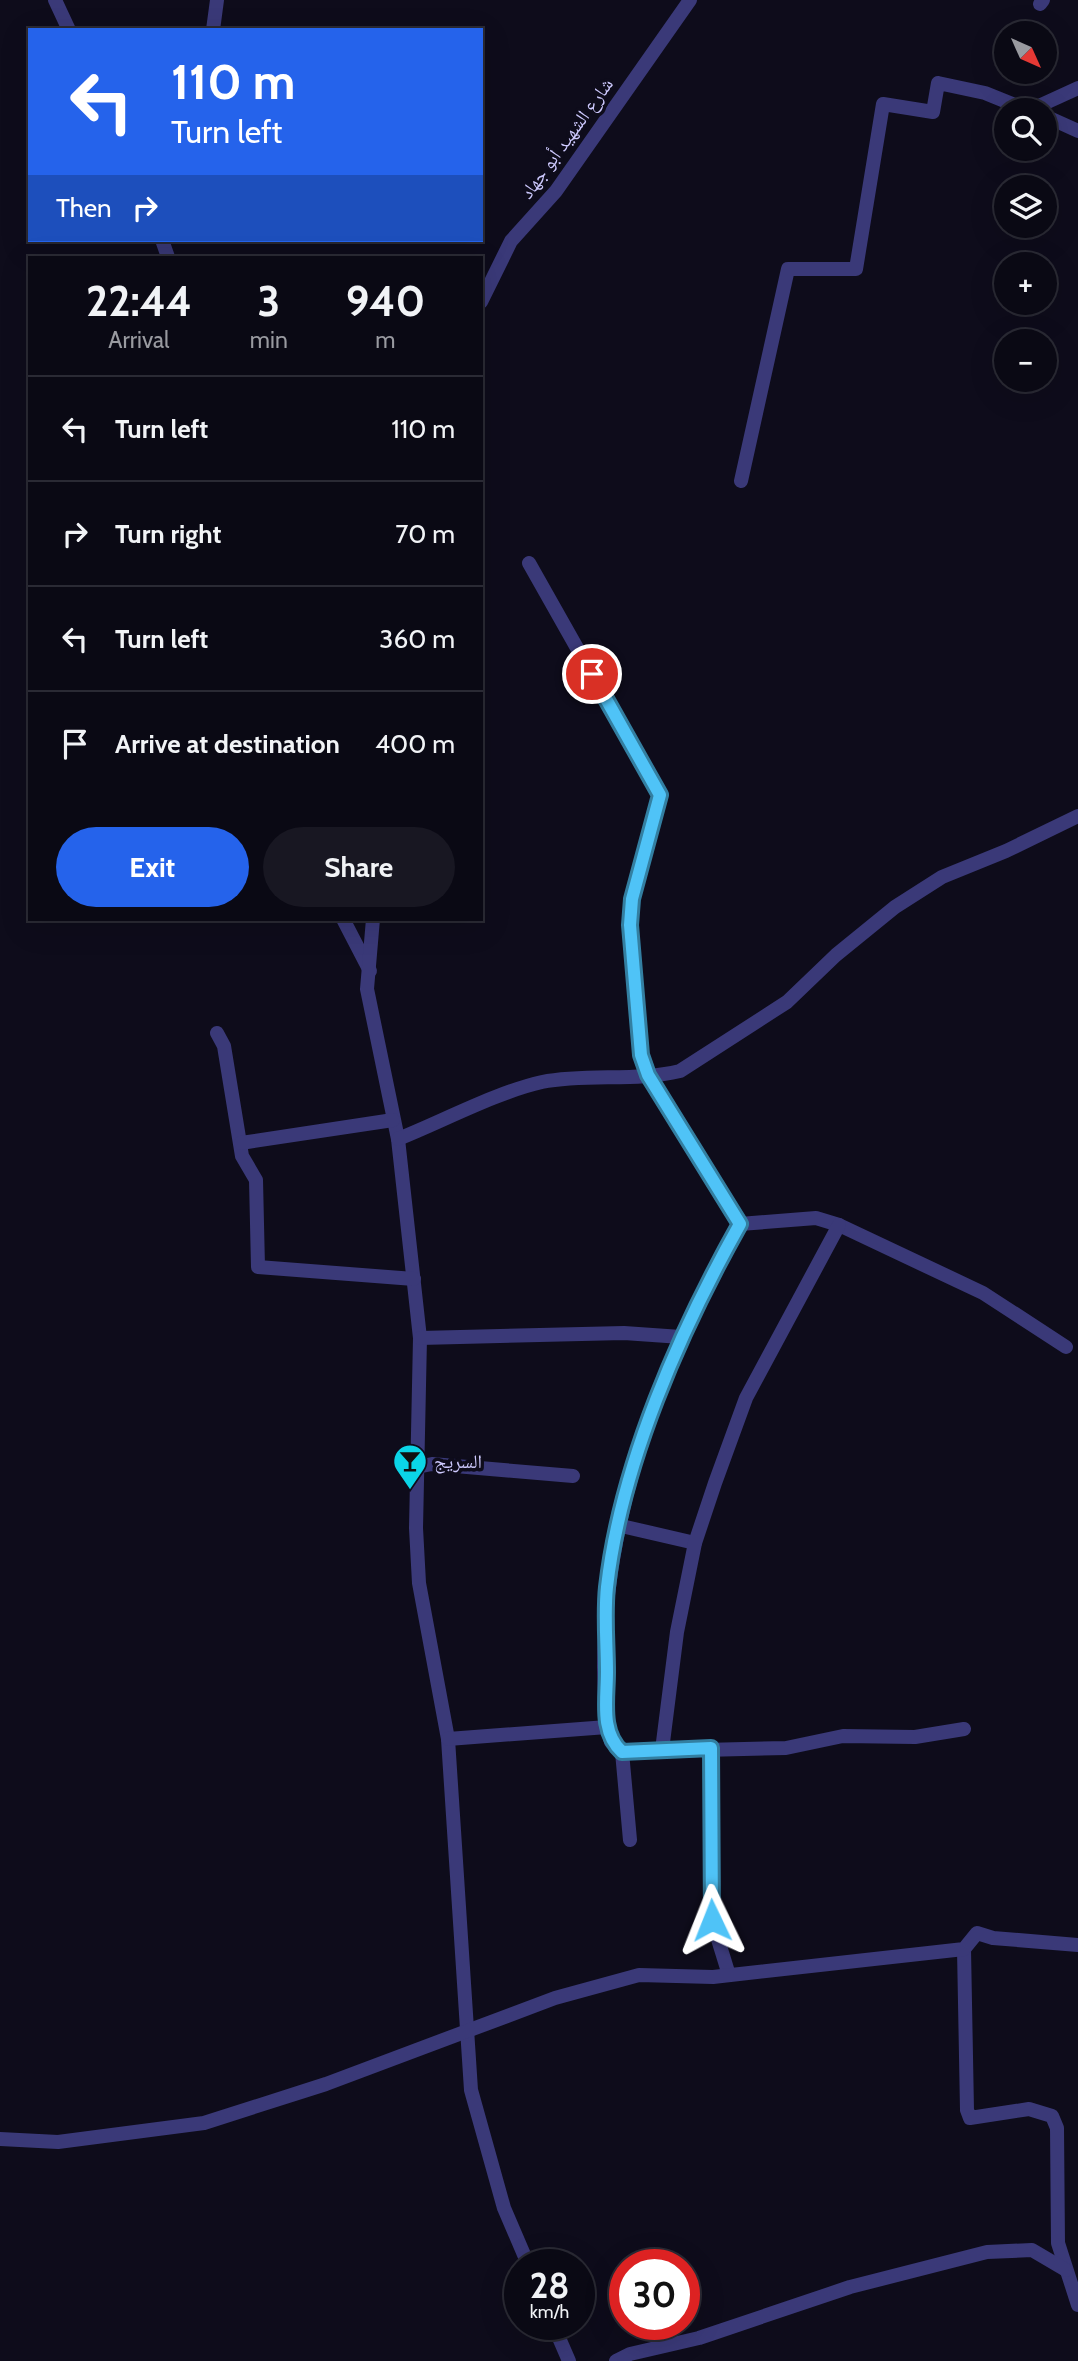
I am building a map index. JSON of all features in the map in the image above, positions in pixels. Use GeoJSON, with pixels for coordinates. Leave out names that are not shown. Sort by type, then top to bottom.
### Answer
{"type":"FeatureCollection","features":[{"type":"Feature","properties":{"kind":"street"},"geometry":{"type":"LineString","coordinates":[[55,0],[68,28]]}},
{"type":"Feature","properties":{"kind":"street"},"geometry":{"type":"LineString","coordinates":[[213,28],[217,0]]}},
{"type":"Feature","properties":{"kind":"street","name":"شارع الشهيد أبو جهاد"},"geometry":{"type":"LineString","coordinates":[[483,298],[510,241],[556,191],[690,0]]}},
{"type":"Feature","properties":{"kind":"street"},"geometry":{"type":"LineString","coordinates":[[741,481],[788,269],[856,269],[883,104],[933,112],[938,83],[998,98]]}},
{"type":"Feature","properties":{"kind":"street"},"geometry":{"type":"LineString","coordinates":[[1056,98],[1077,89]]}},
{"type":"Feature","properties":{"kind":"street"},"geometry":{"type":"LineString","coordinates":[[1057,121],[1078,131]]}},
{"type":"Feature","properties":{"kind":"street"},"geometry":{"type":"LineString","coordinates":[[529,563],[660,795],[632,899],[630,925],[639,1042],[648,1075],[740,1224]]}},
{"type":"Feature","properties":{"kind":"street"},"geometry":{"type":"LineString","coordinates":[[398,1139],[540,1083],[595,1075],[648,1075],[680,1071],[780,1007],[836,955],[895,907],[942,877],[1006,851],[1078,816]]}},
{"type":"Feature","properties":{"kind":"street"},"geometry":{"type":"LineString","coordinates":[[344,921],[370,972]]}},
{"type":"Feature","properties":{"kind":"street"},"geometry":{"type":"LineString","coordinates":[[373,921],[368,989],[370,1007],[398,1139],[421,1338],[417,1467],[419,1583],[448,1740],[465,2032],[471,2090],[504,2208],[522,2249]]}},
{"type":"Feature","properties":{"kind":"street"},"geometry":{"type":"LineString","coordinates":[[217,1033],[224,1046],[242,1156],[256,1180],[258,1266],[414,1279]]}},
{"type":"Feature","properties":{"kind":"street"},"geometry":{"type":"LineString","coordinates":[[241,1143],[393,1120]]}},
{"type":"Feature","properties":{"kind":"street"},"geometry":{"type":"LineString","coordinates":[[740,1224],[816,1219],[839,1226],[984,1293],[1066,1347]]}},
{"type":"Feature","properties":{"kind":"street"},"geometry":{"type":"LineString","coordinates":[[630,1840],[622,1752],[611,1742],[607,1727],[607,1589],[617,1525],[681,1337],[740,1224]]}},
{"type":"Feature","properties":{"kind":"street"},"geometry":{"type":"LineString","coordinates":[[662,1750],[677,1632],[695,1543],[746,1398],[839,1226]]}},
{"type":"Feature","properties":{"kind":"street"},"geometry":{"type":"LineString","coordinates":[[421,1338],[611,1334],[681,1337]]}},
{"type":"Feature","properties":{"kind":"street"},"geometry":{"type":"LineString","coordinates":[[417,1467],[432,1464],[573,1476]]}},
{"type":"Feature","properties":{"kind":"street"},"geometry":{"type":"LineString","coordinates":[[617,1525],[695,1543]]}},
{"type":"Feature","properties":{"kind":"street"},"geometry":{"type":"LineString","coordinates":[[448,1740],[607,1727]]}},
{"type":"Feature","properties":{"kind":"street"},"geometry":{"type":"LineString","coordinates":[[622,1752],[786,1748],[843,1736],[915,1737],[964,1729]]}},
{"type":"Feature","properties":{"kind":"street"},"geometry":{"type":"LineString","coordinates":[[711,1748],[712,1920],[729,1975]]}},
{"type":"Feature","properties":{"kind":"street"},"geometry":{"type":"LineString","coordinates":[[1078,1945],[993,1938],[977,1933],[964,1949],[964,2080],[967,2110],[970,2119],[1029,2109],[1052,2116],[1057,2128],[1058,2243],[1078,2305]]}},
{"type":"Feature","properties":{"kind":"street"},"geometry":{"type":"LineString","coordinates":[[0,2139],[58,2142],[204,2123],[326,2084],[555,1998],[639,1975],[729,1975],[964,1949]]}},
{"type":"Feature","properties":{"kind":"street"},"geometry":{"type":"LineString","coordinates":[[616,2361],[630,2354],[699,2338],[850,2287],[987,2252],[1032,2250],[1066,2270]]}},
{"type":"Feature","properties":{"kind":"street"},"geometry":{"type":"LineString","coordinates":[[560,2340],[569,2361]]}},
{"type":"Feature","properties":{"kind":"place","name":"السريج"},"geometry":{"type":"Point","coordinates":[410,1491]}},
{"type":"Feature","properties":{"kind":"route"},"geometry":{"type":"LineString","coordinates":[[592,674],[644,771],[660,795],[632,899],[630,925],[641,1055],[648,1075],[740,1224],[704,1289],[674,1352],[617,1525],[607,1589],[606,1719],[611,1742],[622,1752],[711,1748],[709,1853],[712,1920]]}}]}
